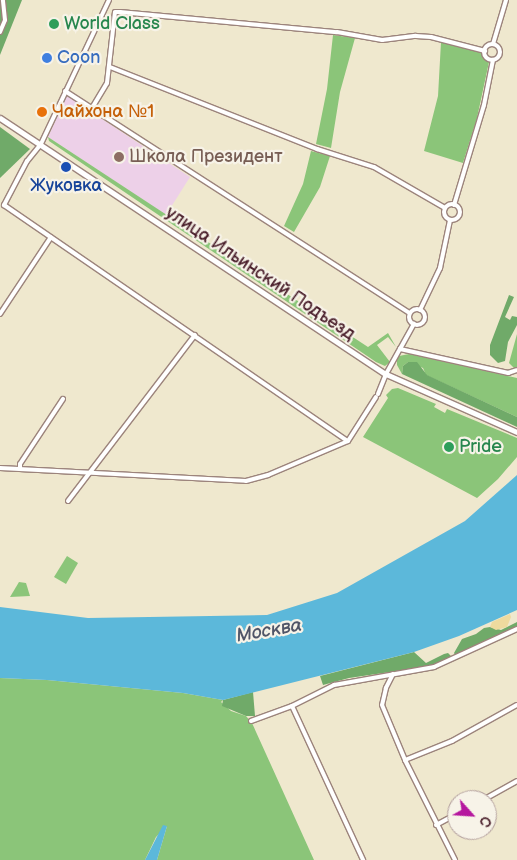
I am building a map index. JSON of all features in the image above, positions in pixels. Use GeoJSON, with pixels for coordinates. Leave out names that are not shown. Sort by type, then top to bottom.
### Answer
{"type":"FeatureCollection","features":[{"type":"Feature","properties":{"kind":"main road","name":"улица Ильинский Подъезд"},"geometry":{"type":"LineString","coordinates":[[0,118],[386,374],[517,432]]}},
{"type":"Feature","properties":{"kind":"street"},"geometry":{"type":"LineString","coordinates":[[0,32],[5,20],[3,0]]}},
{"type":"Feature","properties":{"kind":"street"},"geometry":{"type":"LineString","coordinates":[[109,0],[41,144],[26,160],[4,205],[348,441]]}},
{"type":"Feature","properties":{"kind":"street"},"geometry":{"type":"LineString","coordinates":[[485,51],[487,47],[493,44],[506,0]]}},
{"type":"Feature","properties":{"kind":"street"},"geometry":{"type":"LineString","coordinates":[[92,108],[107,83],[115,12],[337,32],[382,40],[416,36],[431,37],[485,51]]}},
{"type":"Feature","properties":{"kind":"street"},"geometry":{"type":"LineString","coordinates":[[454,205],[484,105],[492,60],[500,54],[499,49],[493,44]]}},
{"type":"Feature","properties":{"kind":"street"},"geometry":{"type":"LineString","coordinates":[[485,51],[488,58],[492,60]]}},
{"type":"Feature","properties":{"kind":"street"},"geometry":{"type":"LineString","coordinates":[[110,67],[317,149],[374,167],[445,208],[454,205]]}},
{"type":"Feature","properties":{"kind":"street"},"geometry":{"type":"LineString","coordinates":[[65,90],[410,313]]}},
{"type":"Feature","properties":{"kind":"street"},"geometry":{"type":"LineString","coordinates":[[450,220],[455,219],[459,215],[459,209],[454,205]]}},
{"type":"Feature","properties":{"kind":"street"},"geometry":{"type":"LineString","coordinates":[[445,208],[444,214],[450,220]]}},
{"type":"Feature","properties":{"kind":"street"},"geometry":{"type":"LineString","coordinates":[[414,324],[421,323],[424,319],[420,310],[440,268],[450,220]]}},
{"type":"Feature","properties":{"kind":"street"},"geometry":{"type":"LineString","coordinates":[[0,314],[51,237]]}},
{"type":"Feature","properties":{"kind":"street"},"geometry":{"type":"LineString","coordinates":[[410,313],[416,309],[420,310]]}},
{"type":"Feature","properties":{"kind":"street"},"geometry":{"type":"LineString","coordinates":[[410,313],[410,320],[414,324]]}},
{"type":"Feature","properties":{"kind":"street"},"geometry":{"type":"LineString","coordinates":[[0,468],[246,481],[268,475],[348,441],[377,396],[386,374],[414,324]]}},
{"type":"Feature","properties":{"kind":"street"},"geometry":{"type":"LineString","coordinates":[[68,501],[195,336]]}},
{"type":"Feature","properties":{"kind":"street"},"geometry":{"type":"LineString","coordinates":[[400,349],[508,372],[517,370]]}},
{"type":"Feature","properties":{"kind":"street"},"geometry":{"type":"LineString","coordinates":[[20,469],[20,464],[63,399]]}},
{"type":"Feature","properties":{"kind":"street"},"geometry":{"type":"LineString","coordinates":[[251,721],[292,706],[334,685],[434,668],[517,629]]}},
{"type":"Feature","properties":{"kind":"street"},"geometry":{"type":"LineString","coordinates":[[393,674],[386,688],[382,706],[405,760],[455,860]]}},
{"type":"Feature","properties":{"kind":"street"},"geometry":{"type":"LineString","coordinates":[[405,760],[452,741],[517,705]]}},
{"type":"Feature","properties":{"kind":"street"},"geometry":{"type":"LineString","coordinates":[[292,706],[363,860]]}},
{"type":"Feature","properties":{"kind":"street"},"geometry":{"type":"LineString","coordinates":[[497,792],[517,782]]}},
{"type":"Feature","properties":{"kind":"street"},"geometry":{"type":"LineString","coordinates":[[436,825],[447,819]]}},
{"type":"Feature","properties":{"kind":"shaded area","name":"Школа Президент"},"geometry":{"type":"Polygon","coordinates":[[[67,96],[190,177],[166,215],[48,137],[67,96]]]}},
{"type":"Feature","properties":{"kind":"green space"},"geometry":{"type":"Polygon","coordinates":[[[0,0],[22,0],[0,55],[0,0]]]}},
{"type":"Feature","properties":{"kind":"green space"},"geometry":{"type":"Polygon","coordinates":[[[333,35],[355,38],[340,92],[331,148],[316,144],[327,89],[333,35]]]}},
{"type":"Feature","properties":{"kind":"green space"},"geometry":{"type":"Polygon","coordinates":[[[441,42],[481,52],[483,58],[489,62],[477,118],[463,163],[424,151],[438,96],[441,42]]]}},
{"type":"Feature","properties":{"kind":"green space"},"geometry":{"type":"Polygon","coordinates":[[[0,127],[30,149],[0,178],[0,127]]]}},
{"type":"Feature","properties":{"kind":"green space"},"geometry":{"type":"Polygon","coordinates":[[[48,137],[368,347],[388,333],[396,347],[388,337],[377,345],[390,362],[385,366],[376,362],[49,141],[48,137]]]}},
{"type":"Feature","properties":{"kind":"green space"},"geometry":{"type":"Polygon","coordinates":[[[311,151],[330,156],[320,187],[294,232],[284,226],[303,184],[311,151]]]}},
{"type":"Feature","properties":{"kind":"green space"},"geometry":{"type":"Polygon","coordinates":[[[509,295],[514,297],[505,317],[510,320],[512,316],[517,317],[517,325],[508,342],[505,361],[498,363],[490,355],[490,345],[509,295]]]}},
{"type":"Feature","properties":{"kind":"green space"},"geometry":{"type":"Polygon","coordinates":[[[517,334],[517,367],[514,368],[509,363],[517,334]]]}},
{"type":"Feature","properties":{"kind":"green space"},"geometry":{"type":"Polygon","coordinates":[[[409,354],[517,378],[517,417],[426,375],[423,368],[408,362],[403,366],[402,374],[397,365],[397,360],[399,356],[409,354]]]}},
{"type":"Feature","properties":{"kind":"green space"},"geometry":{"type":"Polygon","coordinates":[[[408,362],[417,362],[427,375],[517,417],[517,427],[402,374],[403,366],[408,362]]]}},
{"type":"Feature","properties":{"kind":"green space","name":"Pride"},"geometry":{"type":"Polygon","coordinates":[[[398,388],[436,404],[434,407],[445,413],[447,409],[517,438],[517,457],[498,479],[477,498],[363,437],[388,398],[386,395],[392,389],[398,388]]]}},
{"type":"Feature","properties":{"kind":"green space"},"geometry":{"type":"Polygon","coordinates":[[[67,556],[78,563],[66,584],[54,577],[67,556]]]}},
{"type":"Feature","properties":{"kind":"green space"},"geometry":{"type":"Polygon","coordinates":[[[19,582],[26,583],[30,596],[10,597],[19,582]]]}},
{"type":"Feature","properties":{"kind":"green space"},"geometry":{"type":"Polygon","coordinates":[[[517,622],[517,626],[455,655],[454,653],[462,639],[476,634],[484,628],[490,627],[501,630],[517,622]]]}},
{"type":"Feature","properties":{"kind":"green space"},"geometry":{"type":"Polygon","coordinates":[[[414,652],[426,663],[448,653],[452,657],[431,666],[349,678],[323,685],[320,676],[414,652]]]}},
{"type":"Feature","properties":{"kind":"green space"},"geometry":{"type":"Polygon","coordinates":[[[0,678],[47,680],[183,693],[223,700],[221,702],[231,711],[246,716],[252,723],[314,860],[157,860],[167,826],[156,837],[145,860],[0,860],[0,678]]]}},
{"type":"Feature","properties":{"kind":"green space"},"geometry":{"type":"Polygon","coordinates":[[[253,692],[255,716],[246,716],[222,706],[223,700],[253,692]]]}},
{"type":"Feature","properties":{"kind":"sand"},"geometry":{"type":"Polygon","coordinates":[[[510,614],[511,617],[507,627],[496,630],[490,627],[492,622],[510,614]]]}},
{"type":"Feature","properties":{"kind":"water","name":"Москва"},"geometry":{"type":"Polygon","coordinates":[[[517,475],[517,610],[459,636],[414,652],[223,700],[183,693],[47,680],[0,678],[0,607],[88,618],[267,615],[337,593],[465,521],[517,475]]]}},
{"type":"Feature","properties":{"kind":"water"},"geometry":{"type":"Polygon","coordinates":[[[163,825],[167,826],[157,860],[145,860],[163,825]]]}},
{"type":"Feature","properties":{"kind":"place","name":"World Class"},"geometry":{"type":"Point","coordinates":[54,24]}},
{"type":"Feature","properties":{"kind":"place","name":"Coon"},"geometry":{"type":"Point","coordinates":[47,58]}},
{"type":"Feature","properties":{"kind":"place","name":"Чайхона №1"},"geometry":{"type":"Point","coordinates":[42,112]}},
{"type":"Feature","properties":{"kind":"place","name":"Школа Президент"},"geometry":{"type":"Point","coordinates":[119,157]}},
{"type":"Feature","properties":{"kind":"place","name":"Жуковка"},"geometry":{"type":"Point","coordinates":[66,167]}},
{"type":"Feature","properties":{"kind":"place","name":"Pride"},"geometry":{"type":"Point","coordinates":[449,447]}}]}
